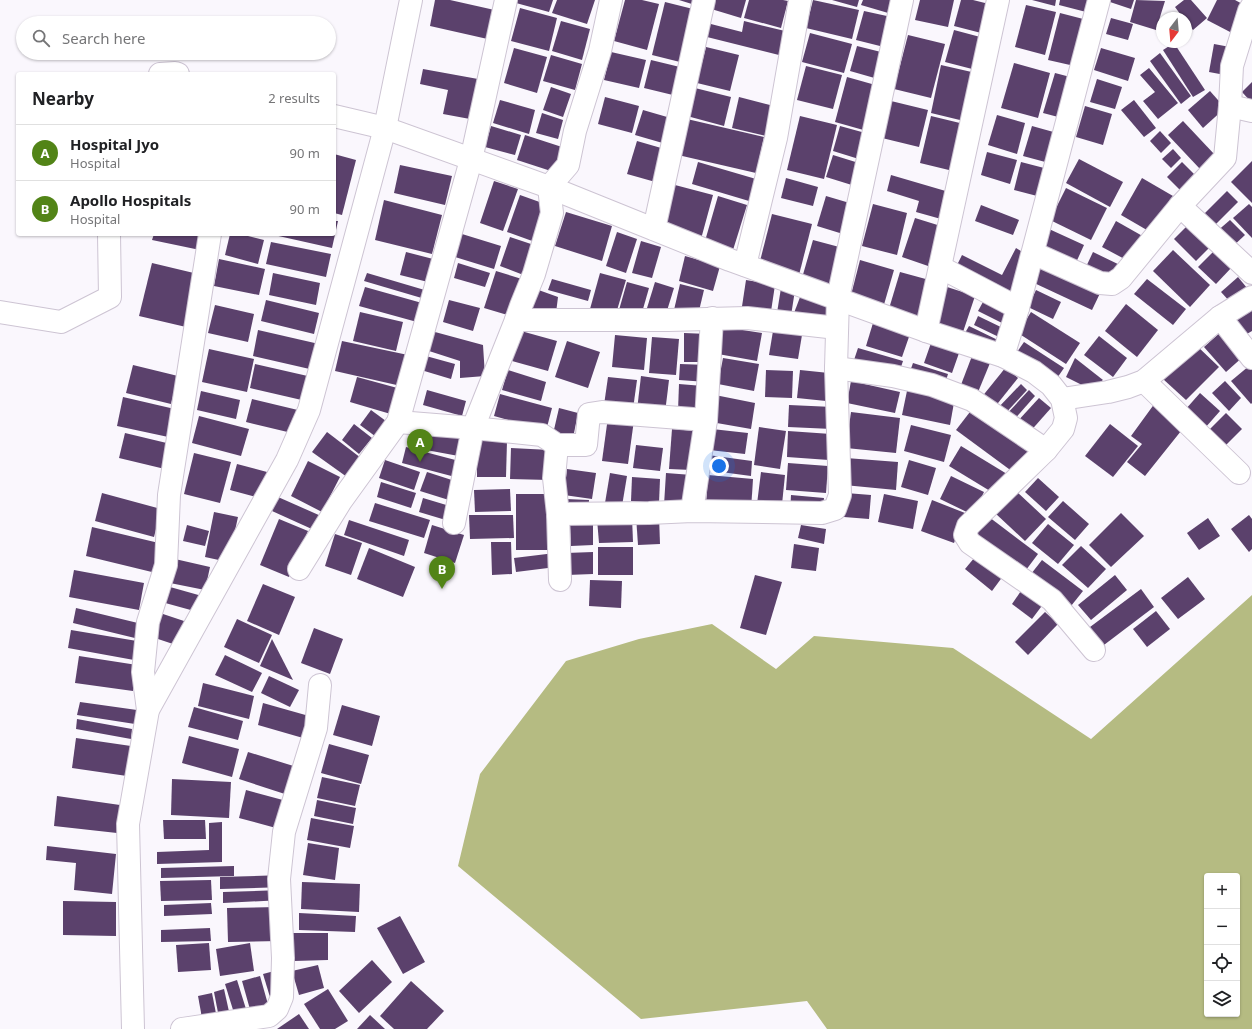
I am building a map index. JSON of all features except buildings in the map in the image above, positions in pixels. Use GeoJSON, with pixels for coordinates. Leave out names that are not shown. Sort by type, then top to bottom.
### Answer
{"type":"FeatureCollection","features":[{"type":"Feature","properties":{"kind":"street"},"geometry":{"type":"LineString","coordinates":[[148,710],[287,460],[309,410],[384,128],[411,0]]}},
{"type":"Feature","properties":{"kind":"street"},"geometry":{"type":"LineString","coordinates":[[299,569],[342,501],[398,422],[471,160],[506,0]]}},
{"type":"Feature","properties":{"kind":"street"},"geometry":{"type":"LineString","coordinates":[[454,522],[473,428],[516,320],[520,306],[534,274],[552,213],[549,187],[568,165],[575,131],[600,51],[611,0]]}},
{"type":"Feature","properties":{"kind":"street"},"geometry":{"type":"LineString","coordinates":[[654,229],[704,0]]}},
{"type":"Feature","properties":{"kind":"street"},"geometry":{"type":"LineString","coordinates":[[745,265],[776,138],[800,0]]}},
{"type":"Feature","properties":{"kind":"street"},"geometry":{"type":"LineString","coordinates":[[558,514],[692,511],[822,513],[834,508],[840,495],[836,368],[838,298],[902,0]]}},
{"type":"Feature","properties":{"kind":"street"},"geometry":{"type":"LineString","coordinates":[[926,331],[998,0]]}},
{"type":"Feature","properties":{"kind":"street"},"geometry":{"type":"LineString","coordinates":[[1003,356],[1033,253],[1099,0]]}},
{"type":"Feature","properties":{"kind":"street"},"geometry":{"type":"LineString","coordinates":[[1033,253],[1100,283],[1112,284],[1121,278],[1180,206],[1225,158],[1232,66],[1249,11],[1252,6]]}},
{"type":"Feature","properties":{"kind":"street"},"geometry":{"type":"LineString","coordinates":[[1230,106],[1252,111]]}},
{"type":"Feature","properties":{"kind":"street"},"geometry":{"type":"LineString","coordinates":[[336,116],[384,128],[549,187],[745,265],[926,331],[1003,356],[1034,372],[1051,385],[1062,399],[1066,418],[1063,429],[1046,450],[968,526],[965,535],[970,543],[1052,600],[1094,650]]}},
{"type":"Feature","properties":{"kind":"street"},"geometry":{"type":"LineString","coordinates":[[1180,206],[1252,273]]}},
{"type":"Feature","properties":{"kind":"street"},"geometry":{"type":"LineString","coordinates":[[0,312],[61,322],[110,297],[109,236]]}},
{"type":"Feature","properties":{"kind":"street"},"geometry":{"type":"LineString","coordinates":[[133,1029],[128,824],[148,710],[143,672],[148,622],[166,564],[169,495],[210,236]]}},
{"type":"Feature","properties":{"kind":"street"},"geometry":{"type":"LineString","coordinates":[[940,267],[1018,308]]}},
{"type":"Feature","properties":{"kind":"street"},"geometry":{"type":"LineString","coordinates":[[1062,399],[1108,392],[1144,381],[1220,317],[1252,297]]}},
{"type":"Feature","properties":{"kind":"street"},"geometry":{"type":"LineString","coordinates":[[1220,317],[1252,358]]}},
{"type":"Feature","properties":{"kind":"street"},"geometry":{"type":"LineString","coordinates":[[692,511],[706,420],[712,318]]}},
{"type":"Feature","properties":{"kind":"street"},"geometry":{"type":"LineString","coordinates":[[516,320],[668,320],[747,318],[837,328]]}},
{"type":"Feature","properties":{"kind":"street"},"geometry":{"type":"LineString","coordinates":[[836,368],[893,376],[932,385],[972,400],[1046,450]]}},
{"type":"Feature","properties":{"kind":"street"},"geometry":{"type":"LineString","coordinates":[[1144,381],[1239,473]]}},
{"type":"Feature","properties":{"kind":"street"},"geometry":{"type":"LineString","coordinates":[[398,422],[473,428],[542,436],[557,445],[586,444],[589,414],[602,412],[706,420]]}},
{"type":"Feature","properties":{"kind":"street"},"geometry":{"type":"LineString","coordinates":[[557,445],[554,478],[558,514],[560,580]]}},
{"type":"Feature","properties":{"kind":"street"},"geometry":{"type":"LineString","coordinates":[[182,1029],[269,1016],[277,1009],[282,997],[283,958],[279,879],[284,832],[316,728],[320,685]]}},
{"type":"Feature","properties":{"kind":"green space"},"geometry":{"type":"Polygon","coordinates":[[[1252,595],[1252,1029],[827,1029],[807,1001],[641,1019],[458,866],[480,774],[566,661],[639,639],[712,624],[776,669],[814,636],[953,648],[1091,739],[1252,595]]]}},
{"type":"Feature","properties":{"kind":"place","name":"Hospital Jyo"},"geometry":{"type":"Point","coordinates":[420,462]}},
{"type":"Feature","properties":{"kind":"place","name":"Apollo Hospitals"},"geometry":{"type":"Point","coordinates":[442,589]}}]}
